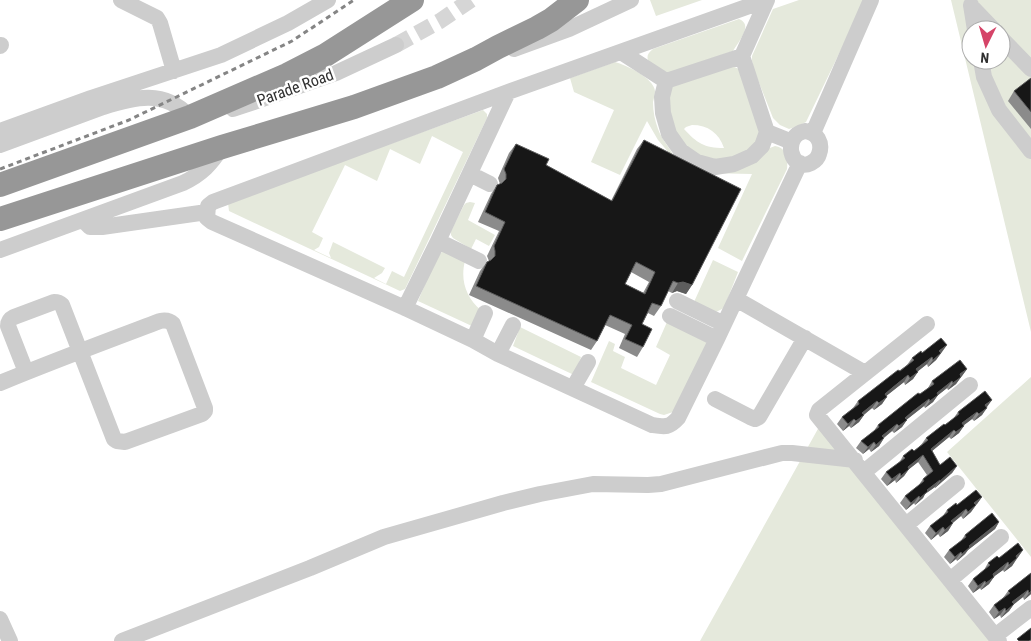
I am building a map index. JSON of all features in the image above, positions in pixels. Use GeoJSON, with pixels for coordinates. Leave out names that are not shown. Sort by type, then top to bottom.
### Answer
{"type":"FeatureCollection","features":[{"type":"Feature","properties":{"kind":"highway"},"geometry":{"type":"LineString","coordinates":[[0,185],[190,117],[287,75],[324,56],[412,0]]}},
{"type":"Feature","properties":{"kind":"highway"},"geometry":{"type":"LineString","coordinates":[[363,31],[428,0]]}},
{"type":"Feature","properties":{"kind":"highway"},"geometry":{"type":"LineString","coordinates":[[537,28],[557,0]]}},
{"type":"Feature","properties":{"kind":"highway"},"geometry":{"type":"LineString","coordinates":[[0,219],[386,96],[437,77],[537,28],[577,0]]}},
{"type":"Feature","properties":{"kind":"street"},"geometry":{"type":"LineString","coordinates":[[121,0],[157,18],[174,71]]}},
{"type":"Feature","properties":{"kind":"street"},"geometry":{"type":"LineString","coordinates":[[0,131],[234,49],[288,23],[328,0]]}},
{"type":"Feature","properties":{"kind":"street"},"geometry":{"type":"LineString","coordinates":[[476,59],[492,56],[532,43],[632,0]]}},
{"type":"Feature","properties":{"kind":"street"},"geometry":{"type":"LineString","coordinates":[[766,0],[508,92],[213,202],[208,206],[207,218],[212,222],[405,308],[498,354],[652,425],[663,427],[672,424],[678,418],[800,163]]}},
{"type":"Feature","properties":{"kind":"street"},"geometry":{"type":"LineString","coordinates":[[666,81],[662,97],[663,114],[669,134],[681,150],[697,162],[715,167],[734,164],[752,156],[762,146],[767,132],[742,56],[766,0]]}},
{"type":"Feature","properties":{"kind":"street"},"geometry":{"type":"LineString","coordinates":[[813,133],[872,0]]}},
{"type":"Feature","properties":{"kind":"street"},"geometry":{"type":"LineString","coordinates":[[970,3],[974,20]]}},
{"type":"Feature","properties":{"kind":"street"},"geometry":{"type":"LineString","coordinates":[[970,3],[985,20]]}},
{"type":"Feature","properties":{"kind":"street","name":"Parade Road"},"geometry":{"type":"LineString","coordinates":[[190,117],[211,114],[257,101],[336,73],[396,45]]}},
{"type":"Feature","properties":{"kind":"street"},"geometry":{"type":"LineString","coordinates":[[1011,48],[1031,69]]}},
{"type":"Feature","properties":{"kind":"street"},"geometry":{"type":"LineString","coordinates":[[621,52],[666,81]]}},
{"type":"Feature","properties":{"kind":"street"},"geometry":{"type":"LineString","coordinates":[[666,81],[742,56]]}},
{"type":"Feature","properties":{"kind":"street"},"geometry":{"type":"LineString","coordinates":[[983,70],[984,78],[999,110],[1031,151]]}},
{"type":"Feature","properties":{"kind":"street"},"geometry":{"type":"LineString","coordinates":[[405,308],[508,92]]}},
{"type":"Feature","properties":{"kind":"street"},"geometry":{"type":"LineString","coordinates":[[0,145],[103,107],[143,97],[153,97],[172,103],[183,109],[190,117]]}},
{"type":"Feature","properties":{"kind":"street"},"geometry":{"type":"LineString","coordinates":[[767,132],[792,142]]}},
{"type":"Feature","properties":{"kind":"street"},"geometry":{"type":"LineString","coordinates":[[801,132],[813,133],[819,142],[820,152],[814,161],[809,164],[800,163],[793,157],[792,142],[797,134],[801,132]]}},
{"type":"Feature","properties":{"kind":"street"},"geometry":{"type":"LineString","coordinates":[[0,250],[183,183],[205,169],[222,147]]}},
{"type":"Feature","properties":{"kind":"street"},"geometry":{"type":"LineString","coordinates":[[470,174],[490,184]]}},
{"type":"Feature","properties":{"kind":"street"},"geometry":{"type":"LineString","coordinates":[[83,220],[90,227],[102,227],[207,212]]}},
{"type":"Feature","properties":{"kind":"street"},"geometry":{"type":"LineString","coordinates":[[438,241],[479,261]]}},
{"type":"Feature","properties":{"kind":"street"},"geometry":{"type":"LineString","coordinates":[[736,299],[864,373]]}},
{"type":"Feature","properties":{"kind":"street"},"geometry":{"type":"LineString","coordinates":[[0,382],[80,352],[160,321],[165,320],[170,321],[172,324],[205,406],[204,411],[202,414],[125,442],[117,442],[114,439],[80,352],[60,303],[54,302],[14,317],[8,322],[26,372]]}},
{"type":"Feature","properties":{"kind":"street"},"geometry":{"type":"LineString","coordinates":[[717,339],[674,308],[724,324]]}},
{"type":"Feature","properties":{"kind":"street"},"geometry":{"type":"LineString","coordinates":[[473,340],[486,313]]}},
{"type":"Feature","properties":{"kind":"street"},"geometry":{"type":"LineString","coordinates":[[927,324],[817,412],[818,418],[859,466],[997,639],[1031,608]]}},
{"type":"Feature","properties":{"kind":"street"},"geometry":{"type":"LineString","coordinates":[[498,354],[513,326]]}},
{"type":"Feature","properties":{"kind":"street"},"geometry":{"type":"LineString","coordinates":[[714,399],[755,419],[759,417],[805,338]]}},
{"type":"Feature","properties":{"kind":"street"},"geometry":{"type":"LineString","coordinates":[[573,388],[588,362]]}},
{"type":"Feature","properties":{"kind":"street"},"geometry":{"type":"LineString","coordinates":[[122,641],[310,568],[384,537],[540,494],[593,484],[648,485],[674,482],[782,453],[792,453],[859,466],[970,385]]}},
{"type":"Feature","properties":{"kind":"street"},"geometry":{"type":"LineString","coordinates":[[906,525],[957,483]]}},
{"type":"Feature","properties":{"kind":"street"},"geometry":{"type":"LineString","coordinates":[[950,580],[1000,537]]}},
{"type":"Feature","properties":{"kind":"street"},"geometry":{"type":"LineString","coordinates":[[0,618],[10,641]]}},
{"type":"Feature","properties":{"kind":"shaded area"},"geometry":{"type":"Polygon","coordinates":[[[650,0],[702,0],[656,16],[650,0]]]}},
{"type":"Feature","properties":{"kind":"shaded area"},"geometry":{"type":"Polygon","coordinates":[[[799,0],[865,0],[806,122],[789,129],[780,125],[773,118],[754,70],[752,56],[773,9],[799,0]]]}},
{"type":"Feature","properties":{"kind":"shaded area"},"geometry":{"type":"Polygon","coordinates":[[[951,0],[1031,0],[1031,332],[968,70],[1011,70],[1011,20],[961,20],[961,42],[951,0]]]}},
{"type":"Feature","properties":{"kind":"shaded area"},"geometry":{"type":"Polygon","coordinates":[[[739,19],[745,25],[745,29],[744,34],[733,51],[669,73],[656,67],[647,57],[653,49],[739,19]]]}},
{"type":"Feature","properties":{"kind":"shaded area"},"geometry":{"type":"Polygon","coordinates":[[[615,62],[639,73],[650,81],[655,91],[653,106],[656,123],[675,160],[658,140],[647,121],[620,175],[591,162],[614,110],[574,92],[570,78],[615,62]]]}},
{"type":"Feature","properties":{"kind":"shaded area"},"geometry":{"type":"Polygon","coordinates":[[[732,66],[739,69],[761,130],[757,141],[750,149],[731,158],[711,160],[693,152],[678,138],[667,107],[671,87],[732,66]],[[692,125],[684,129],[701,144],[724,148],[716,134],[708,128],[692,125]]]}},
{"type":"Feature","properties":{"kind":"shaded area"},"geometry":{"type":"Polygon","coordinates":[[[483,110],[487,114],[487,118],[406,287],[400,291],[229,211],[228,203],[483,110]],[[432,136],[420,164],[390,149],[377,181],[345,165],[312,232],[323,238],[319,247],[314,250],[331,258],[329,253],[333,242],[385,268],[382,273],[374,278],[386,284],[392,271],[404,277],[463,152],[432,136]]]}},
{"type":"Feature","properties":{"kind":"shaded area"},"geometry":{"type":"Polygon","coordinates":[[[775,146],[782,148],[786,154],[787,169],[742,261],[718,248],[752,174],[704,173],[775,146]]]}},
{"type":"Feature","properties":{"kind":"shaded area"},"geometry":{"type":"Polygon","coordinates":[[[470,202],[475,203],[468,220],[495,235],[489,246],[476,239],[471,249],[451,235],[451,231],[464,205],[470,202]]]}},
{"type":"Feature","properties":{"kind":"shaded area"},"geometry":{"type":"Polygon","coordinates":[[[442,252],[465,261],[464,282],[471,300],[481,310],[474,327],[418,301],[437,256],[442,252]]]}},
{"type":"Feature","properties":{"kind":"shaded area"},"geometry":{"type":"Polygon","coordinates":[[[713,260],[738,272],[724,308],[716,312],[694,302],[713,260]]]}},
{"type":"Feature","properties":{"kind":"shaded area"},"geometry":{"type":"Polygon","coordinates":[[[667,322],[706,342],[707,349],[673,412],[664,415],[660,414],[591,382],[609,341],[615,344],[613,351],[625,357],[621,368],[656,385],[670,355],[656,347],[667,322]]]}},
{"type":"Feature","properties":{"kind":"shaded area"},"geometry":{"type":"Polygon","coordinates":[[[520,327],[581,357],[574,375],[513,346],[520,327]]]}},
{"type":"Feature","properties":{"kind":"shaded area"},"geometry":{"type":"Polygon","coordinates":[[[1031,377],[1031,557],[947,452],[1031,377]]]}},
{"type":"Feature","properties":{"kind":"shaded area"},"geometry":{"type":"Polygon","coordinates":[[[819,427],[990,641],[700,641],[819,427]]]}},
{"type":"Feature","properties":{"kind":"building"},"geometry":{"type":"Polygon","coordinates":[[[1031,78],[1031,112],[1014,91],[1031,78]]]}},
{"type":"Feature","properties":{"kind":"building"},"geometry":{"type":"Polygon","coordinates":[[[644,140],[741,189],[692,285],[673,281],[661,306],[652,303],[642,324],[652,329],[643,347],[625,339],[632,325],[610,315],[597,341],[476,286],[487,262],[495,256],[494,246],[505,222],[485,212],[497,185],[506,179],[504,169],[516,144],[549,159],[546,165],[612,201],[644,140]],[[636,262],[625,284],[645,294],[655,272],[636,262]]]}},
{"type":"Feature","properties":{"kind":"building"},"geometry":{"type":"Polygon","coordinates":[[[941,338],[947,345],[939,351],[941,353],[933,360],[932,357],[916,369],[918,372],[910,378],[908,375],[885,394],[887,397],[879,403],[877,401],[862,413],[864,415],[848,424],[842,417],[859,404],[858,401],[914,360],[912,358],[921,351],[922,353],[941,338]]]}},
{"type":"Feature","properties":{"kind":"building"},"geometry":{"type":"Polygon","coordinates":[[[960,360],[967,369],[960,374],[961,377],[953,383],[952,381],[937,393],[938,395],[930,401],[929,399],[905,418],[907,420],[899,426],[897,424],[882,436],[884,438],[876,445],[874,442],[868,447],[861,441],[918,393],[920,394],[934,384],[932,381],[960,360]]]}},
{"type":"Feature","properties":{"kind":"building"},"geometry":{"type":"Polygon","coordinates":[[[985,391],[992,400],[985,405],[987,408],[979,414],[977,412],[962,423],[964,426],[956,432],[954,430],[931,449],[940,465],[950,457],[957,466],[920,498],[919,496],[911,503],[905,496],[933,471],[923,455],[908,467],[909,469],[901,476],[900,473],[892,479],[886,472],[905,458],[903,456],[912,449],[914,451],[928,440],[926,438],[959,414],[958,412],[985,391]]]}},
{"type":"Feature","properties":{"kind":"building"},"geometry":{"type":"Polygon","coordinates":[[[976,490],[982,497],[974,503],[976,505],[968,512],[966,509],[951,521],[953,523],[945,530],[943,527],[936,533],[930,526],[948,512],[947,510],[956,503],[957,505],[976,490]]]}},
{"type":"Feature","properties":{"kind":"building"},"geometry":{"type":"Polygon","coordinates":[[[992,513],[999,522],[962,554],[961,552],[955,557],[949,550],[992,513]]]}},
{"type":"Feature","properties":{"kind":"building"},"geometry":{"type":"Polygon","coordinates":[[[1018,543],[1023,550],[1016,556],[1017,558],[1009,565],[1008,562],[993,574],[994,577],[986,583],[985,581],[978,586],[973,579],[990,565],[988,563],[997,556],[999,558],[1018,543]]]}},
{"type":"Feature","properties":{"kind":"building"},"geometry":{"type":"Polygon","coordinates":[[[1031,573],[1031,591],[1029,593],[1028,590],[1012,602],[1014,604],[1006,611],[1005,608],[999,612],[994,605],[1031,573]]]}},
{"type":"Feature","properties":{"kind":"building"},"geometry":{"type":"Polygon","coordinates":[[[1031,628],[1031,640],[1019,641],[1017,639],[1031,628]]]}},
{"type":"Feature","properties":{"kind":"tunnel"},"geometry":{"type":"LineString","coordinates":[[396,45],[440,21],[471,0]]}},
{"type":"Feature","properties":{"kind":"railway"},"geometry":{"type":"LineString","coordinates":[[0,169],[129,120],[292,41],[354,0]]}}]}
